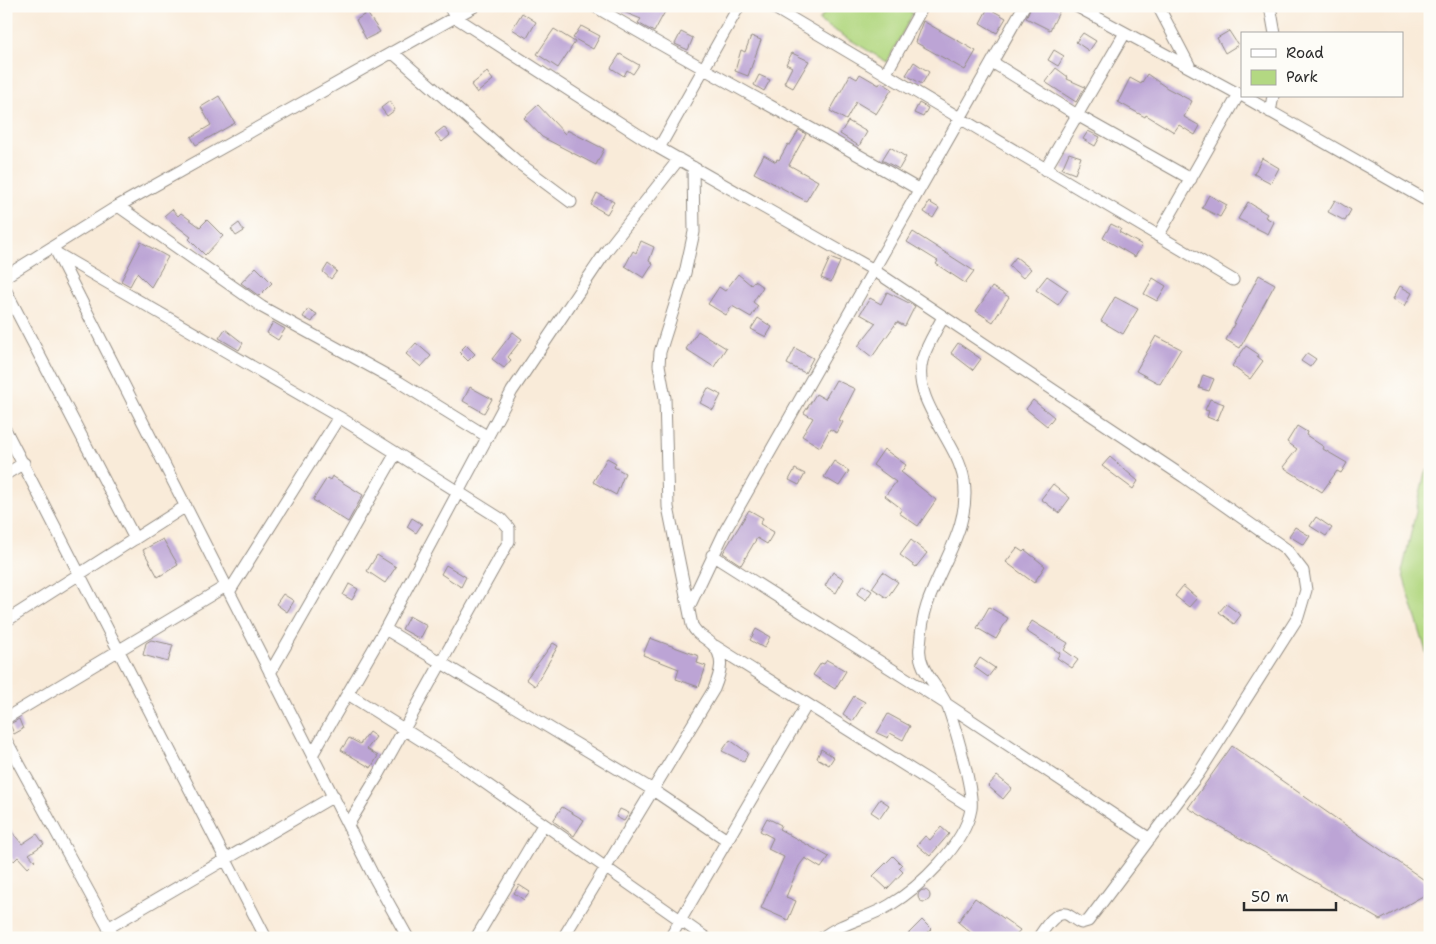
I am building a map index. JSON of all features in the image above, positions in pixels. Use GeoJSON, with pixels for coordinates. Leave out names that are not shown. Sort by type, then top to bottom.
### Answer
{"type":"FeatureCollection","features":[{"type":"Feature","properties":{"kind":"street"},"geometry":{"type":"LineString","coordinates":[[449,6],[455,17],[659,148],[872,269],[1184,477],[1286,549],[1303,571],[1306,590],[1298,618],[1199,773],[1088,922],[1081,923],[1066,914],[1061,914],[1053,920],[1038,938]]}},
{"type":"Feature","properties":{"kind":"street"},"geometry":{"type":"LineString","coordinates":[[6,276],[56,250],[118,206],[475,6]]}},
{"type":"Feature","properties":{"kind":"street"},"geometry":{"type":"LineString","coordinates":[[594,6],[703,70],[790,116],[918,189]]}},
{"type":"Feature","properties":{"kind":"street"},"geometry":{"type":"LineString","coordinates":[[659,148],[739,6]]}},
{"type":"Feature","properties":{"kind":"street"},"geometry":{"type":"LineString","coordinates":[[771,6],[1233,280]]}},
{"type":"Feature","properties":{"kind":"street"},"geometry":{"type":"LineString","coordinates":[[886,73],[923,6]]}},
{"type":"Feature","properties":{"kind":"street"},"geometry":{"type":"LineString","coordinates":[[689,607],[712,555],[872,269],[1024,6]]}},
{"type":"Feature","properties":{"kind":"street"},"geometry":{"type":"LineString","coordinates":[[1158,6],[1189,65]]}},
{"type":"Feature","properties":{"kind":"street"},"geometry":{"type":"LineString","coordinates":[[1270,6],[1275,32]]}},
{"type":"Feature","properties":{"kind":"street"},"geometry":{"type":"LineString","coordinates":[[1079,7],[1125,33],[1189,65],[1241,95],[1158,236]]}},
{"type":"Feature","properties":{"kind":"street"},"geometry":{"type":"LineString","coordinates":[[1045,170],[1125,33]]}},
{"type":"Feature","properties":{"kind":"street"},"geometry":{"type":"LineString","coordinates":[[392,52],[520,164],[571,202]]}},
{"type":"Feature","properties":{"kind":"street"},"geometry":{"type":"LineString","coordinates":[[992,62],[1077,115],[1190,179]]}},
{"type":"Feature","properties":{"kind":"street"},"geometry":{"type":"LineString","coordinates":[[1246,98],[1424,199]]}},
{"type":"Feature","properties":{"kind":"street"},"geometry":{"type":"LineString","coordinates":[[1270,112],[1273,98]]}},
{"type":"Feature","properties":{"kind":"street"},"geometry":{"type":"LineString","coordinates":[[312,755],[385,629],[512,391],[607,250],[679,159]]}},
{"type":"Feature","properties":{"kind":"street"},"geometry":{"type":"LineString","coordinates":[[693,168],[694,232],[659,366],[664,398],[668,507],[696,634],[971,808]]}},
{"type":"Feature","properties":{"kind":"street"},"geometry":{"type":"LineString","coordinates":[[118,206],[262,307],[399,382],[488,437]]}},
{"type":"Feature","properties":{"kind":"street"},"geometry":{"type":"LineString","coordinates":[[56,250],[339,417],[506,523],[510,534],[442,663],[348,824]]}},
{"type":"Feature","properties":{"kind":"street"},"geometry":{"type":"LineString","coordinates":[[56,250],[270,673],[408,938]]}},
{"type":"Feature","properties":{"kind":"street"},"geometry":{"type":"LineString","coordinates":[[6,291],[135,540]]}},
{"type":"Feature","properties":{"kind":"street"},"geometry":{"type":"LineString","coordinates":[[822,938],[842,926],[889,906],[928,875],[957,842],[971,808],[957,734],[948,705],[924,668],[919,648],[927,605],[961,526],[964,510],[964,486],[960,464],[922,387],[922,361],[943,316]]}},
{"type":"Feature","properties":{"kind":"street"},"geometry":{"type":"LineString","coordinates":[[6,718],[118,651],[228,589],[339,417]]}},
{"type":"Feature","properties":{"kind":"street"},"geometry":{"type":"LineString","coordinates":[[6,431],[266,938]]}},
{"type":"Feature","properties":{"kind":"street"},"geometry":{"type":"LineString","coordinates":[[270,673],[396,453]]}},
{"type":"Feature","properties":{"kind":"street"},"geometry":{"type":"LineString","coordinates":[[6,474],[24,463]]}},
{"type":"Feature","properties":{"kind":"street"},"geometry":{"type":"LineString","coordinates":[[6,620],[80,575],[186,506]]}},
{"type":"Feature","properties":{"kind":"street"},"geometry":{"type":"LineString","coordinates":[[712,555],[948,705],[1150,839]]}},
{"type":"Feature","properties":{"kind":"street"},"geometry":{"type":"LineString","coordinates":[[385,629],[653,790],[727,840]]}},
{"type":"Feature","properties":{"kind":"street"},"geometry":{"type":"LineString","coordinates":[[563,938],[714,690],[721,673],[721,663],[713,644]]}},
{"type":"Feature","properties":{"kind":"street"},"geometry":{"type":"LineString","coordinates":[[348,694],[448,757],[706,938]]}},
{"type":"Feature","properties":{"kind":"street"},"geometry":{"type":"LineString","coordinates":[[670,938],[807,704]]}},
{"type":"Feature","properties":{"kind":"street"},"geometry":{"type":"LineString","coordinates":[[6,740],[111,933],[226,860],[334,796]]}},
{"type":"Feature","properties":{"kind":"street"},"geometry":{"type":"LineString","coordinates":[[476,938],[543,825]]}},
{"type":"Feature","properties":{"kind":"green space"},"geometry":{"type":"Polygon","coordinates":[[[829,6],[900,6],[913,13],[887,62],[819,21],[829,6]]]}},
{"type":"Feature","properties":{"kind":"green space"},"geometry":{"type":"Polygon","coordinates":[[[1430,469],[1430,665],[1402,572],[1425,472],[1430,469]]]}},
{"type":"Feature","properties":{"kind":"building"},"geometry":{"type":"Polygon","coordinates":[[[609,6],[668,6],[654,32],[638,23],[641,19],[609,6]]]}},
{"type":"Feature","properties":{"kind":"building"},"geometry":{"type":"Polygon","coordinates":[[[1031,6],[1052,6],[1060,10],[1050,30],[1026,18],[1031,6]]]}},
{"type":"Feature","properties":{"kind":"building"},"geometry":{"type":"Polygon","coordinates":[[[988,8],[1006,18],[997,33],[980,23],[988,8]]]}},
{"type":"Feature","properties":{"kind":"building"},"geometry":{"type":"Polygon","coordinates":[[[367,13],[380,32],[366,39],[356,20],[367,13]]]}},
{"type":"Feature","properties":{"kind":"building"},"geometry":{"type":"Polygon","coordinates":[[[522,13],[536,22],[527,38],[512,29],[522,13]]]}},
{"type":"Feature","properties":{"kind":"building"},"geometry":{"type":"Polygon","coordinates":[[[923,21],[976,51],[965,70],[915,42],[923,21]]]}},
{"type":"Feature","properties":{"kind":"building"},"geometry":{"type":"Polygon","coordinates":[[[581,26],[600,36],[593,49],[573,38],[581,26]]]}},
{"type":"Feature","properties":{"kind":"building"},"geometry":{"type":"Polygon","coordinates":[[[554,29],[575,42],[558,68],[537,54],[554,29]]]}},
{"type":"Feature","properties":{"kind":"building"},"geometry":{"type":"Polygon","coordinates":[[[1229,31],[1238,45],[1225,53],[1217,38],[1229,31]]]}},
{"type":"Feature","properties":{"kind":"building"},"geometry":{"type":"Polygon","coordinates":[[[681,32],[693,38],[688,50],[675,44],[681,32]]]}},
{"type":"Feature","properties":{"kind":"building"},"geometry":{"type":"Polygon","coordinates":[[[1083,33],[1096,41],[1089,51],[1076,42],[1083,33]]]}},
{"type":"Feature","properties":{"kind":"building"},"geometry":{"type":"Polygon","coordinates":[[[751,36],[761,40],[748,76],[735,71],[741,50],[745,52],[751,36]]]}},
{"type":"Feature","properties":{"kind":"building"},"geometry":{"type":"Polygon","coordinates":[[[1054,50],[1064,56],[1058,66],[1048,60],[1054,50]]]}},
{"type":"Feature","properties":{"kind":"building"},"geometry":{"type":"Polygon","coordinates":[[[792,53],[809,61],[793,88],[784,83],[792,67],[786,64],[792,53]]]}},
{"type":"Feature","properties":{"kind":"building"},"geometry":{"type":"Polygon","coordinates":[[[620,54],[639,65],[633,74],[627,70],[624,76],[611,68],[620,54]]]}},
{"type":"Feature","properties":{"kind":"building"},"geometry":{"type":"Polygon","coordinates":[[[914,62],[929,72],[922,84],[906,75],[914,62]]]}},
{"type":"Feature","properties":{"kind":"building"},"geometry":{"type":"Polygon","coordinates":[[[1056,68],[1068,77],[1067,79],[1085,87],[1076,102],[1045,82],[1056,68]]]}},
{"type":"Feature","properties":{"kind":"building"},"geometry":{"type":"Polygon","coordinates":[[[487,72],[493,80],[477,93],[471,85],[487,72]]]}},
{"type":"Feature","properties":{"kind":"building"},"geometry":{"type":"Polygon","coordinates":[[[860,74],[879,85],[881,82],[892,89],[876,114],[856,102],[846,120],[830,111],[850,75],[857,79],[860,74]]]}},
{"type":"Feature","properties":{"kind":"building"},"geometry":{"type":"Polygon","coordinates":[[[1147,74],[1167,88],[1192,101],[1184,117],[1200,126],[1195,135],[1179,125],[1174,132],[1146,115],[1145,117],[1118,102],[1130,78],[1141,84],[1147,74]]]}},
{"type":"Feature","properties":{"kind":"building"},"geometry":{"type":"Polygon","coordinates":[[[759,75],[770,80],[764,91],[754,85],[759,75]]]}},
{"type":"Feature","properties":{"kind":"building"},"geometry":{"type":"Polygon","coordinates":[[[219,96],[235,123],[196,145],[191,137],[211,125],[201,107],[219,96]]]}},
{"type":"Feature","properties":{"kind":"building"},"geometry":{"type":"Polygon","coordinates":[[[390,101],[395,110],[387,116],[381,108],[390,101]]]}},
{"type":"Feature","properties":{"kind":"building"},"geometry":{"type":"Polygon","coordinates":[[[919,103],[928,108],[923,117],[914,113],[919,103]]]}},
{"type":"Feature","properties":{"kind":"building"},"geometry":{"type":"Polygon","coordinates":[[[538,105],[565,134],[567,130],[604,149],[596,165],[542,137],[524,118],[538,105]]]}},
{"type":"Feature","properties":{"kind":"building"},"geometry":{"type":"Polygon","coordinates":[[[848,121],[867,132],[859,146],[840,134],[848,121]]]}},
{"type":"Feature","properties":{"kind":"building"},"geometry":{"type":"Polygon","coordinates":[[[444,127],[450,135],[442,142],[435,134],[444,127]]]}},
{"type":"Feature","properties":{"kind":"building"},"geometry":{"type":"Polygon","coordinates":[[[799,130],[806,134],[789,165],[818,181],[806,201],[754,173],[764,155],[776,162],[777,159],[779,160],[799,130]]]}},
{"type":"Feature","properties":{"kind":"building"},"geometry":{"type":"Polygon","coordinates":[[[1088,131],[1100,137],[1095,146],[1083,139],[1088,131]]]}},
{"type":"Feature","properties":{"kind":"building"},"geometry":{"type":"Polygon","coordinates":[[[890,147],[906,157],[899,169],[882,160],[890,147]]]}},
{"type":"Feature","properties":{"kind":"building"},"geometry":{"type":"Polygon","coordinates":[[[1069,153],[1081,157],[1075,174],[1062,169],[1069,153]]]}},
{"type":"Feature","properties":{"kind":"building"},"geometry":{"type":"Polygon","coordinates":[[[1262,158],[1279,168],[1271,183],[1254,174],[1262,158]]]}},
{"type":"Feature","properties":{"kind":"building"},"geometry":{"type":"Polygon","coordinates":[[[597,193],[614,202],[607,214],[591,205],[597,193]]]}},
{"type":"Feature","properties":{"kind":"building"},"geometry":{"type":"Polygon","coordinates":[[[1209,195],[1227,205],[1220,217],[1202,208],[1209,195]]]}},
{"type":"Feature","properties":{"kind":"building"},"geometry":{"type":"Polygon","coordinates":[[[1335,200],[1351,210],[1345,221],[1328,212],[1335,200]]]}},
{"type":"Feature","properties":{"kind":"building"},"geometry":{"type":"Polygon","coordinates":[[[929,202],[939,208],[933,218],[924,212],[929,202]]]}},
{"type":"Feature","properties":{"kind":"building"},"geometry":{"type":"Polygon","coordinates":[[[1248,202],[1267,214],[1265,217],[1274,222],[1268,234],[1238,219],[1248,202]]]}},
{"type":"Feature","properties":{"kind":"building"},"geometry":{"type":"Polygon","coordinates":[[[172,209],[178,216],[181,213],[200,227],[207,220],[223,236],[205,255],[189,239],[191,237],[164,216],[172,209]]]}},
{"type":"Feature","properties":{"kind":"building"},"geometry":{"type":"Polygon","coordinates":[[[239,223],[244,231],[236,236],[231,229],[239,223]]]}},
{"type":"Feature","properties":{"kind":"building"},"geometry":{"type":"Polygon","coordinates":[[[1111,224],[1121,229],[1119,232],[1142,245],[1135,257],[1103,238],[1111,224]]]}},
{"type":"Feature","properties":{"kind":"building"},"geometry":{"type":"Polygon","coordinates":[[[913,232],[974,271],[965,283],[936,264],[938,261],[907,242],[913,232]]]}},
{"type":"Feature","properties":{"kind":"building"},"geometry":{"type":"Polygon","coordinates":[[[641,241],[654,247],[649,261],[653,264],[644,278],[625,266],[633,251],[636,253],[641,241]]]}},
{"type":"Feature","properties":{"kind":"building"},"geometry":{"type":"Polygon","coordinates":[[[141,242],[168,257],[151,287],[137,273],[130,286],[121,281],[141,242]]]}},
{"type":"Feature","properties":{"kind":"building"},"geometry":{"type":"Polygon","coordinates":[[[1016,257],[1031,269],[1023,278],[1009,266],[1016,257]]]}},
{"type":"Feature","properties":{"kind":"building"},"geometry":{"type":"Polygon","coordinates":[[[830,258],[840,262],[831,282],[821,278],[830,258]]]}},
{"type":"Feature","properties":{"kind":"building"},"geometry":{"type":"Polygon","coordinates":[[[328,264],[337,271],[331,279],[323,272],[328,264]]]}},
{"type":"Feature","properties":{"kind":"building"},"geometry":{"type":"Polygon","coordinates":[[[256,267],[272,283],[259,296],[241,283],[256,267]]]}},
{"type":"Feature","properties":{"kind":"building"},"geometry":{"type":"Polygon","coordinates":[[[738,274],[751,285],[754,281],[763,287],[753,302],[758,306],[751,317],[732,306],[726,315],[708,304],[719,287],[725,291],[738,274]]]}},
{"type":"Feature","properties":{"kind":"building"},"geometry":{"type":"Polygon","coordinates":[[[1259,275],[1275,284],[1240,348],[1226,340],[1259,275]]]}},
{"type":"Feature","properties":{"kind":"building"},"geometry":{"type":"Polygon","coordinates":[[[1047,276],[1068,290],[1058,305],[1036,290],[1047,276]]]}},
{"type":"Feature","properties":{"kind":"building"},"geometry":{"type":"Polygon","coordinates":[[[1153,278],[1166,286],[1157,301],[1144,294],[1153,278]]]}},
{"type":"Feature","properties":{"kind":"building"},"geometry":{"type":"Polygon","coordinates":[[[1400,286],[1412,293],[1405,306],[1393,299],[1400,286]]]}},
{"type":"Feature","properties":{"kind":"building"},"geometry":{"type":"Polygon","coordinates":[[[992,287],[1009,297],[993,322],[976,311],[992,287]]]}},
{"type":"Feature","properties":{"kind":"building"},"geometry":{"type":"Polygon","coordinates":[[[887,292],[915,306],[905,326],[897,322],[872,357],[858,346],[876,323],[860,314],[870,298],[881,304],[887,292]]]}},
{"type":"Feature","properties":{"kind":"building"},"geometry":{"type":"Polygon","coordinates":[[[1115,297],[1138,309],[1123,334],[1101,321],[1115,297]]]}},
{"type":"Feature","properties":{"kind":"building"},"geometry":{"type":"Polygon","coordinates":[[[308,309],[317,314],[312,322],[303,317],[308,309]]]}},
{"type":"Feature","properties":{"kind":"building"},"geometry":{"type":"Polygon","coordinates":[[[758,318],[772,327],[766,337],[751,329],[758,318]]]}},
{"type":"Feature","properties":{"kind":"building"},"geometry":{"type":"Polygon","coordinates":[[[273,322],[285,329],[278,340],[267,333],[273,322]]]}},
{"type":"Feature","properties":{"kind":"building"},"geometry":{"type":"Polygon","coordinates":[[[225,329],[243,343],[239,350],[219,338],[225,329]]]}},
{"type":"Feature","properties":{"kind":"building"},"geometry":{"type":"Polygon","coordinates":[[[698,331],[726,348],[714,367],[686,349],[698,331]]]}},
{"type":"Feature","properties":{"kind":"building"},"geometry":{"type":"Polygon","coordinates":[[[513,332],[522,339],[508,357],[511,360],[504,368],[492,359],[513,332]]]}},
{"type":"Feature","properties":{"kind":"building"},"geometry":{"type":"Polygon","coordinates":[[[1156,336],[1181,349],[1160,384],[1136,371],[1156,336]]]}},
{"type":"Feature","properties":{"kind":"building"},"geometry":{"type":"Polygon","coordinates":[[[416,343],[431,356],[421,367],[406,354],[416,343]]]}},
{"type":"Feature","properties":{"kind":"building"},"geometry":{"type":"Polygon","coordinates":[[[958,343],[981,359],[973,370],[951,353],[958,343]]]}},
{"type":"Feature","properties":{"kind":"building"},"geometry":{"type":"Polygon","coordinates":[[[466,345],[475,354],[468,361],[459,352],[466,345]]]}},
{"type":"Feature","properties":{"kind":"building"},"geometry":{"type":"Polygon","coordinates":[[[1246,346],[1258,354],[1257,356],[1263,361],[1250,379],[1232,366],[1246,346]]]}},
{"type":"Feature","properties":{"kind":"building"},"geometry":{"type":"Polygon","coordinates":[[[795,348],[813,358],[805,373],[787,364],[795,348]]]}},
{"type":"Feature","properties":{"kind":"building"},"geometry":{"type":"Polygon","coordinates":[[[1307,353],[1316,359],[1310,367],[1301,361],[1307,353]]]}},
{"type":"Feature","properties":{"kind":"building"},"geometry":{"type":"Polygon","coordinates":[[[1203,375],[1214,379],[1209,391],[1199,388],[1203,375]]]}},
{"type":"Feature","properties":{"kind":"building"},"geometry":{"type":"Polygon","coordinates":[[[836,380],[855,389],[839,420],[843,422],[837,433],[830,429],[820,447],[802,436],[813,418],[804,413],[816,394],[825,399],[836,380]]]}},
{"type":"Feature","properties":{"kind":"building"},"geometry":{"type":"Polygon","coordinates":[[[470,387],[492,399],[484,413],[463,401],[470,387]]]}},
{"type":"Feature","properties":{"kind":"building"},"geometry":{"type":"Polygon","coordinates":[[[708,388],[721,395],[713,410],[700,403],[708,388]]]}},
{"type":"Feature","properties":{"kind":"building"},"geometry":{"type":"Polygon","coordinates":[[[1210,399],[1224,404],[1217,421],[1207,417],[1209,411],[1205,410],[1210,399]]]}},
{"type":"Feature","properties":{"kind":"building"},"geometry":{"type":"Polygon","coordinates":[[[1033,400],[1054,417],[1047,426],[1026,409],[1033,400]]]}},
{"type":"Feature","properties":{"kind":"building"},"geometry":{"type":"Polygon","coordinates":[[[1297,426],[1307,432],[1306,435],[1324,447],[1323,449],[1347,463],[1341,473],[1337,471],[1322,492],[1283,467],[1297,449],[1287,442],[1297,426]]]}},
{"type":"Feature","properties":{"kind":"building"},"geometry":{"type":"Polygon","coordinates":[[[884,449],[906,465],[901,472],[936,500],[918,526],[899,513],[902,509],[885,496],[896,482],[873,465],[884,449]]]}},
{"type":"Feature","properties":{"kind":"building"},"geometry":{"type":"Polygon","coordinates":[[[1110,457],[1138,481],[1133,489],[1102,466],[1110,457]]]}},
{"type":"Feature","properties":{"kind":"building"},"geometry":{"type":"Polygon","coordinates":[[[607,458],[616,463],[614,467],[625,473],[616,495],[593,482],[607,458]]]}},
{"type":"Feature","properties":{"kind":"building"},"geometry":{"type":"Polygon","coordinates":[[[834,461],[849,471],[839,486],[824,477],[834,461]]]}},
{"type":"Feature","properties":{"kind":"building"},"geometry":{"type":"Polygon","coordinates":[[[795,469],[805,474],[799,485],[789,480],[795,469]]]}},
{"type":"Feature","properties":{"kind":"building"},"geometry":{"type":"Polygon","coordinates":[[[332,476],[363,495],[348,522],[313,500],[327,478],[330,480],[332,476]]]}},
{"type":"Feature","properties":{"kind":"building"},"geometry":{"type":"Polygon","coordinates":[[[1053,484],[1070,498],[1059,513],[1041,499],[1053,484]]]}},
{"type":"Feature","properties":{"kind":"building"},"geometry":{"type":"Polygon","coordinates":[[[749,510],[763,518],[760,524],[774,532],[767,544],[757,538],[741,565],[723,553],[749,510]]]}},
{"type":"Feature","properties":{"kind":"building"},"geometry":{"type":"Polygon","coordinates":[[[1316,517],[1332,528],[1326,536],[1310,526],[1316,517]]]}},
{"type":"Feature","properties":{"kind":"building"},"geometry":{"type":"Polygon","coordinates":[[[412,518],[422,524],[416,533],[407,527],[412,518]]]}},
{"type":"Feature","properties":{"kind":"building"},"geometry":{"type":"Polygon","coordinates":[[[1295,527],[1310,536],[1304,545],[1289,536],[1295,527]]]}},
{"type":"Feature","properties":{"kind":"building"},"geometry":{"type":"Polygon","coordinates":[[[163,539],[178,565],[158,577],[143,550],[163,539]]]}},
{"type":"Feature","properties":{"kind":"building"},"geometry":{"type":"Polygon","coordinates":[[[911,540],[927,553],[916,567],[900,555],[911,540]]]}},
{"type":"Feature","properties":{"kind":"building"},"geometry":{"type":"Polygon","coordinates":[[[1017,548],[1023,552],[1025,550],[1045,566],[1034,583],[1006,562],[1017,548]]]}},
{"type":"Feature","properties":{"kind":"building"},"geometry":{"type":"Polygon","coordinates":[[[377,555],[396,567],[385,583],[367,571],[377,555]]]}},
{"type":"Feature","properties":{"kind":"building"},"geometry":{"type":"Polygon","coordinates":[[[446,565],[466,577],[461,587],[441,574],[446,565]]]}},
{"type":"Feature","properties":{"kind":"building"},"geometry":{"type":"Polygon","coordinates":[[[833,572],[844,579],[836,593],[825,586],[833,572]]]}},
{"type":"Feature","properties":{"kind":"building"},"geometry":{"type":"Polygon","coordinates":[[[883,572],[898,582],[887,598],[872,588],[883,572]]]}},
{"type":"Feature","properties":{"kind":"building"},"geometry":{"type":"Polygon","coordinates":[[[349,584],[358,589],[352,600],[343,595],[349,584]]]}},
{"type":"Feature","properties":{"kind":"building"},"geometry":{"type":"Polygon","coordinates":[[[863,585],[872,591],[866,600],[857,594],[863,585]]]}},
{"type":"Feature","properties":{"kind":"building"},"geometry":{"type":"Polygon","coordinates":[[[1183,586],[1197,598],[1189,607],[1175,596],[1183,586]]]}},
{"type":"Feature","properties":{"kind":"building"},"geometry":{"type":"Polygon","coordinates":[[[283,594],[294,601],[287,612],[276,604],[283,594]]]}},
{"type":"Feature","properties":{"kind":"building"},"geometry":{"type":"Polygon","coordinates":[[[1226,604],[1241,615],[1234,624],[1219,612],[1226,604]]]}},
{"type":"Feature","properties":{"kind":"building"},"geometry":{"type":"Polygon","coordinates":[[[989,607],[1008,618],[996,639],[977,628],[989,607]]]}},
{"type":"Feature","properties":{"kind":"building"},"geometry":{"type":"Polygon","coordinates":[[[409,616],[427,626],[420,639],[402,629],[409,616]]]}},
{"type":"Feature","properties":{"kind":"building"},"geometry":{"type":"Polygon","coordinates":[[[1032,621],[1068,643],[1064,650],[1078,660],[1072,668],[1057,658],[1060,653],[1026,631],[1032,621]]]}},
{"type":"Feature","properties":{"kind":"building"},"geometry":{"type":"Polygon","coordinates":[[[756,629],[770,637],[764,648],[750,640],[756,629]]]}},
{"type":"Feature","properties":{"kind":"building"},"geometry":{"type":"Polygon","coordinates":[[[650,638],[699,656],[697,663],[706,666],[699,687],[676,679],[679,669],[643,655],[650,638]]]}},
{"type":"Feature","properties":{"kind":"building"},"geometry":{"type":"Polygon","coordinates":[[[151,640],[173,645],[168,662],[143,655],[146,643],[151,640]]]}},
{"type":"Feature","properties":{"kind":"building"},"geometry":{"type":"Polygon","coordinates":[[[553,643],[558,646],[535,686],[526,679],[553,643]]]}},
{"type":"Feature","properties":{"kind":"building"},"geometry":{"type":"Polygon","coordinates":[[[980,658],[995,668],[988,677],[974,667],[980,658]]]}},
{"type":"Feature","properties":{"kind":"building"},"geometry":{"type":"Polygon","coordinates":[[[827,660],[846,671],[835,689],[813,675],[821,663],[824,664],[827,660]]]}},
{"type":"Feature","properties":{"kind":"building"},"geometry":{"type":"Polygon","coordinates":[[[854,696],[865,702],[853,721],[843,714],[854,696]]]}},
{"type":"Feature","properties":{"kind":"building"},"geometry":{"type":"Polygon","coordinates":[[[888,714],[910,726],[903,740],[890,733],[888,738],[877,733],[888,714]]]}},
{"type":"Feature","properties":{"kind":"building"},"geometry":{"type":"Polygon","coordinates":[[[19,719],[23,729],[14,734],[10,724],[19,719]]]}},
{"type":"Feature","properties":{"kind":"building"},"geometry":{"type":"Polygon","coordinates":[[[369,732],[376,737],[367,749],[378,756],[371,768],[341,750],[349,738],[360,744],[369,732]]]}},
{"type":"Feature","properties":{"kind":"building"},"geometry":{"type":"Polygon","coordinates":[[[730,740],[748,753],[744,762],[722,751],[730,740]]]}},
{"type":"Feature","properties":{"kind":"building"},"geometry":{"type":"Polygon","coordinates":[[[1232,746],[1430,884],[1430,892],[1380,920],[1188,808],[1232,746]]]}},
{"type":"Feature","properties":{"kind":"building"},"geometry":{"type":"Polygon","coordinates":[[[821,749],[834,757],[829,765],[817,758],[821,749]]]}},
{"type":"Feature","properties":{"kind":"building"},"geometry":{"type":"Polygon","coordinates":[[[997,776],[1012,788],[1003,799],[988,786],[997,776]]]}},
{"type":"Feature","properties":{"kind":"building"},"geometry":{"type":"Polygon","coordinates":[[[880,799],[889,805],[880,818],[871,812],[880,799]]]}},
{"type":"Feature","properties":{"kind":"building"},"geometry":{"type":"Polygon","coordinates":[[[562,807],[584,820],[574,836],[553,821],[562,807]]]}},
{"type":"Feature","properties":{"kind":"building"},"geometry":{"type":"Polygon","coordinates":[[[620,809],[629,813],[624,821],[616,817],[620,809]]]}},
{"type":"Feature","properties":{"kind":"building"},"geometry":{"type":"Polygon","coordinates":[[[767,818],[781,825],[779,829],[829,857],[821,868],[805,858],[799,866],[786,897],[796,901],[788,920],[761,908],[784,857],[768,849],[773,838],[760,831],[767,818]]]}},
{"type":"Feature","properties":{"kind":"building"},"geometry":{"type":"Polygon","coordinates":[[[6,825],[22,844],[37,834],[44,844],[29,854],[35,861],[28,868],[18,857],[14,861],[6,852],[6,825]]]}},
{"type":"Feature","properties":{"kind":"building"},"geometry":{"type":"Polygon","coordinates":[[[941,827],[949,834],[930,856],[917,845],[925,836],[930,840],[941,827]]]}},
{"type":"Feature","properties":{"kind":"building"},"geometry":{"type":"Polygon","coordinates":[[[893,856],[902,865],[899,868],[903,872],[887,889],[873,876],[893,856]]]}},
{"type":"Feature","properties":{"kind":"building"},"geometry":{"type":"Polygon","coordinates":[[[519,885],[530,892],[524,900],[514,893],[519,885]]]}},
{"type":"Feature","properties":{"kind":"building"},"geometry":{"type":"Polygon","coordinates":[[[922,890],[926,890],[930,896],[926,902],[922,902],[918,898],[918,894],[922,890]]]}},
{"type":"Feature","properties":{"kind":"building"},"geometry":{"type":"Polygon","coordinates":[[[975,898],[1020,930],[1014,938],[977,938],[958,922],[975,898]]]}},
{"type":"Feature","properties":{"kind":"building"},"geometry":{"type":"Polygon","coordinates":[[[922,920],[931,929],[923,938],[904,938],[922,920]]]}}]}
